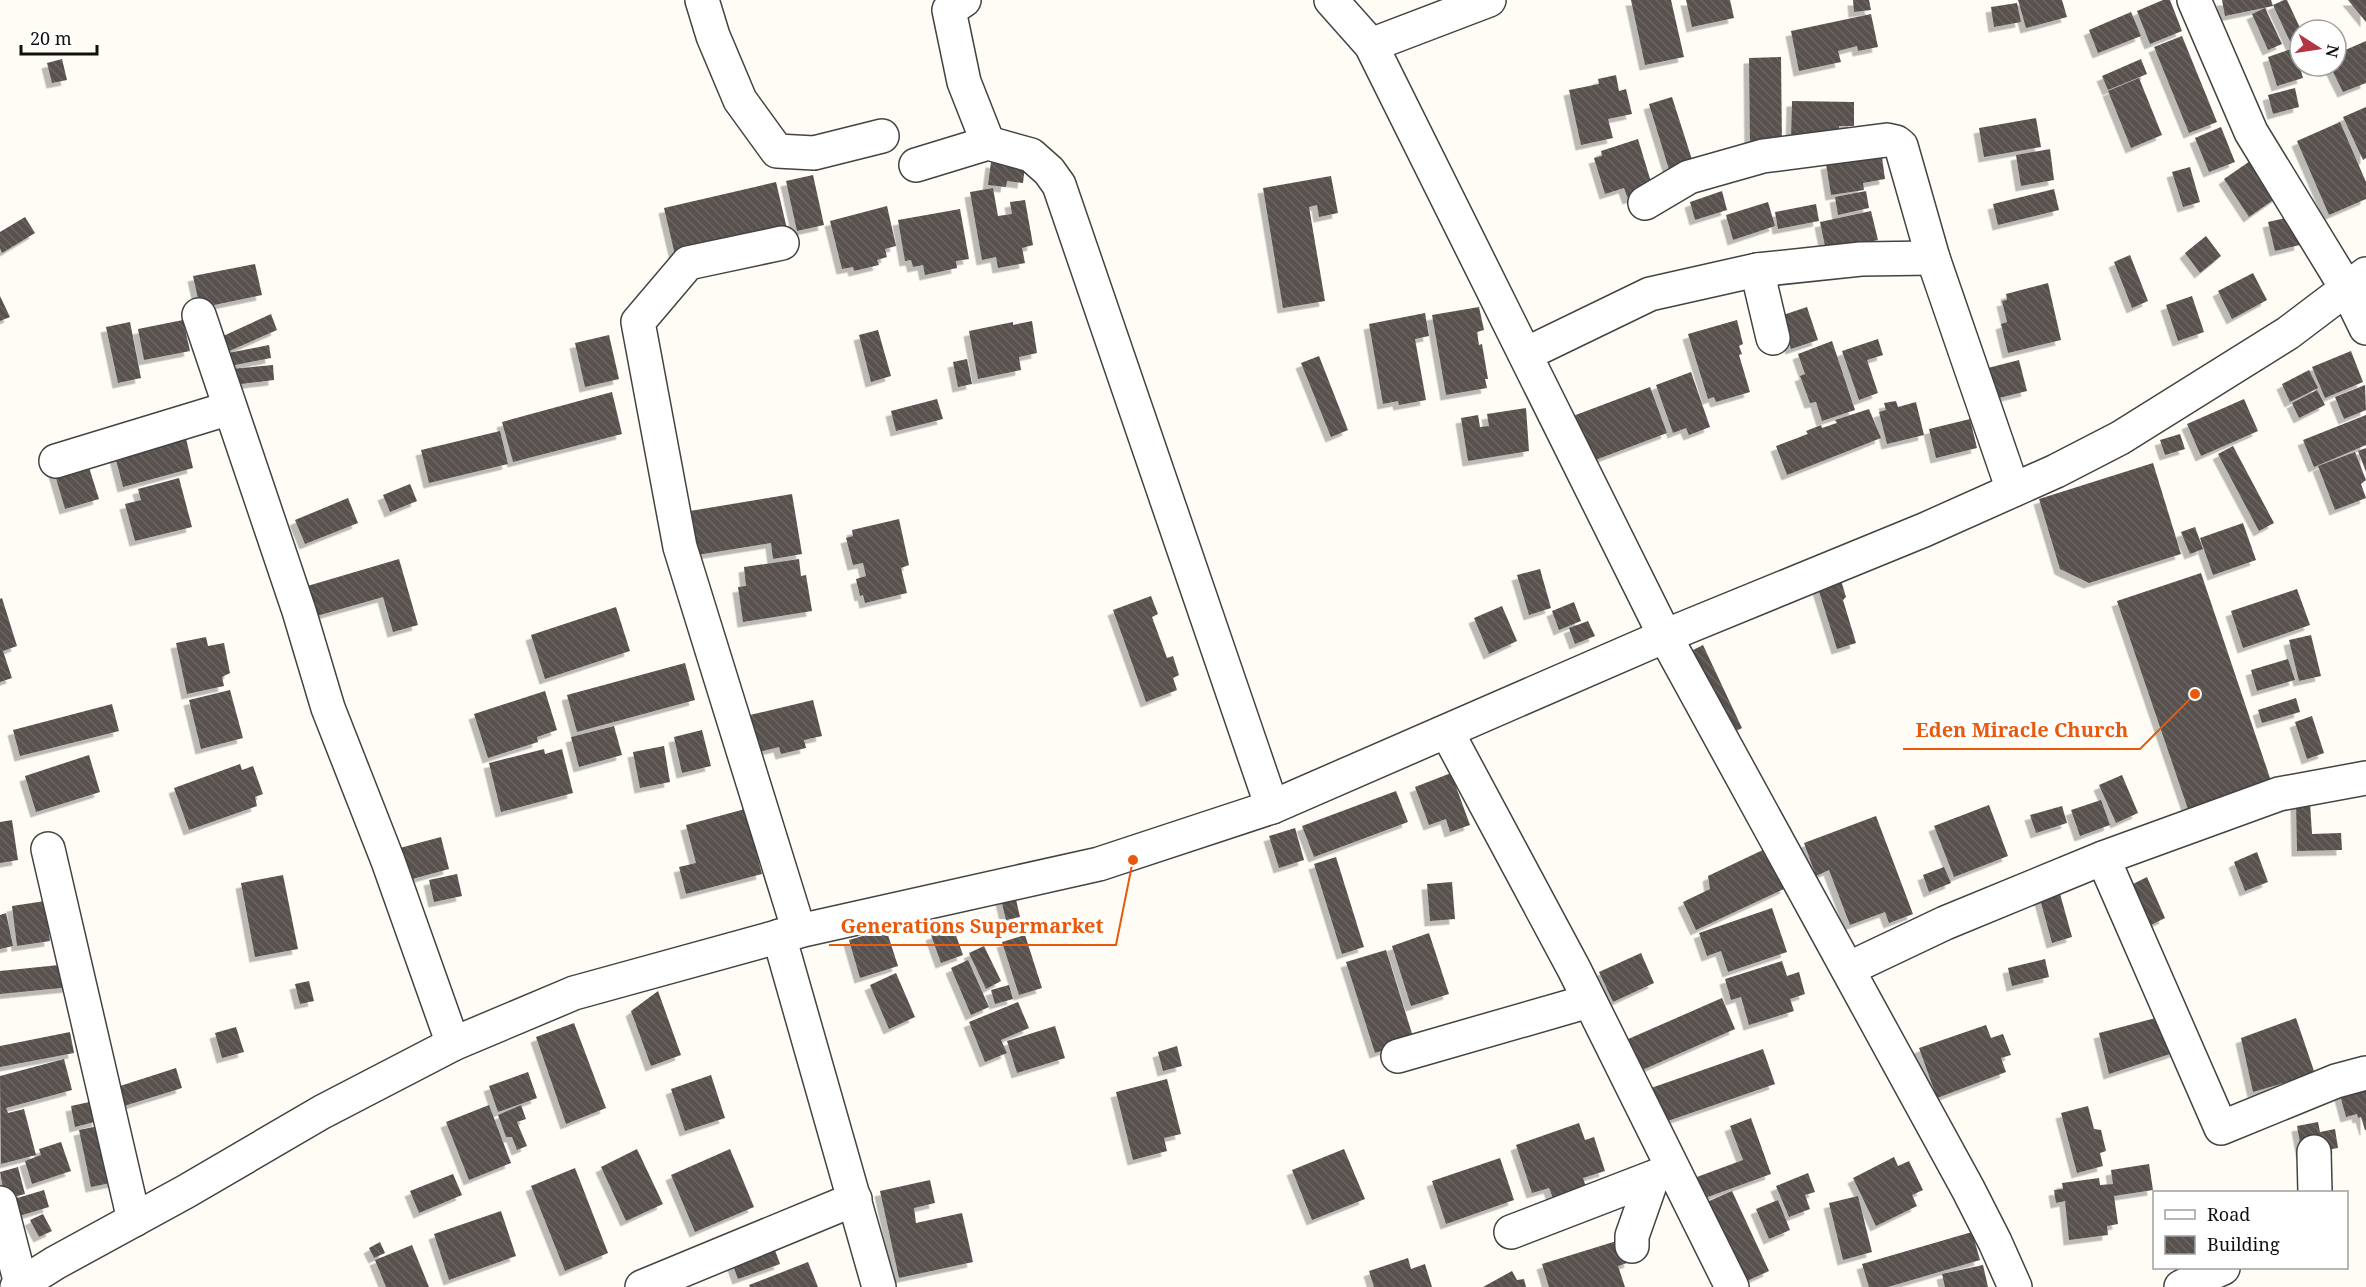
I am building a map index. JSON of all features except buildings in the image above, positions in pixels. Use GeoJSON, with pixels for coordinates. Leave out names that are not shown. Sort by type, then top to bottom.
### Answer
{"type":"FeatureCollection","features":[{"type":"Feature","properties":{"kind":"street"},"geometry":{"type":"LineString","coordinates":[[702,0],[713,36],[740,100],[777,151],[814,153],[882,136]]}},
{"type":"Feature","properties":{"kind":"street"},"geometry":{"type":"LineString","coordinates":[[964,0],[950,10],[964,82],[988,143]]}},
{"type":"Feature","properties":{"kind":"street"},"geometry":{"type":"LineString","coordinates":[[1331,0],[1371,45],[1665,636],[1968,1189],[2015,1287]]}},
{"type":"Feature","properties":{"kind":"street"},"geometry":{"type":"LineString","coordinates":[[1371,45],[1489,0]]}},
{"type":"Feature","properties":{"kind":"street"},"geometry":{"type":"LineString","coordinates":[[2194,0],[2252,132],[2357,282],[2366,328]]}},
{"type":"Feature","properties":{"kind":"street"},"geometry":{"type":"LineString","coordinates":[[1645,204],[1689,177],[1763,156],[1887,141],[1896,142],[1901,146],[1932,258],[2013,490]]}},
{"type":"Feature","properties":{"kind":"street"},"geometry":{"type":"LineString","coordinates":[[916,165],[988,143],[1031,155],[1049,171],[1059,185],[1272,807]]}},
{"type":"Feature","properties":{"kind":"street"},"geometry":{"type":"LineString","coordinates":[[782,243],[688,263],[638,322],[680,547],[789,934],[879,1287]]}},
{"type":"Feature","properties":{"kind":"street"},"geometry":{"type":"LineString","coordinates":[[1526,354],[1650,294],[1756,270],[1862,259],[1932,258]]}},
{"type":"Feature","properties":{"kind":"street"},"geometry":{"type":"LineString","coordinates":[[1756,270],[1773,338]]}},
{"type":"Feature","properties":{"kind":"street"},"geometry":{"type":"LineString","coordinates":[[0,1203],[19,1286],[60,1275],[134,1220],[311,1118],[453,1044],[574,993],[789,934],[1099,864],[1272,807],[1665,636],[1924,530],[2013,490],[2120,438],[2175,406],[2288,333],[2357,282]]}},
{"type":"Feature","properties":{"kind":"street"},"geometry":{"type":"LineString","coordinates":[[198,315],[299,611],[328,708],[388,861],[453,1044]]}},
{"type":"Feature","properties":{"kind":"street"},"geometry":{"type":"LineString","coordinates":[[56,461],[230,408]]}},
{"type":"Feature","properties":{"kind":"street"},"geometry":{"type":"LineString","coordinates":[[1447,732],[1589,1001],[1662,1174],[1731,1287]]}},
{"type":"Feature","properties":{"kind":"street"},"geometry":{"type":"LineString","coordinates":[[1848,969],[1945,923],[2103,858],[2279,794],[2366,778]]}},
{"type":"Feature","properties":{"kind":"street"},"geometry":{"type":"LineString","coordinates":[[48,849],[134,1220]]}},
{"type":"Feature","properties":{"kind":"street"},"geometry":{"type":"LineString","coordinates":[[2103,858],[2221,1128],[2336,1081],[2366,1073]]}},
{"type":"Feature","properties":{"kind":"street"},"geometry":{"type":"LineString","coordinates":[[1398,1056],[1589,1001]]}},
{"type":"Feature","properties":{"kind":"street"},"geometry":{"type":"LineString","coordinates":[[2314,1152],[2316,1191]]}},
{"type":"Feature","properties":{"kind":"street"},"geometry":{"type":"LineString","coordinates":[[1511,1232],[1662,1174]]}},
{"type":"Feature","properties":{"kind":"street"},"geometry":{"type":"LineString","coordinates":[[1632,1246],[1632,1236],[1662,1174]]}},
{"type":"Feature","properties":{"kind":"street"},"geometry":{"type":"LineString","coordinates":[[642,1287],[855,1199]]}},
{"type":"Feature","properties":{"kind":"street"},"geometry":{"type":"LineString","coordinates":[[2181,1287],[2219,1269]]}},
{"type":"Feature","properties":{"kind":"place","name":"Eden Miracle Church"},"geometry":{"type":"Point","coordinates":[2195,694]}},
{"type":"Feature","properties":{"kind":"place","name":"Generations Supermarket"},"geometry":{"type":"Point","coordinates":[1133,860]}}]}
